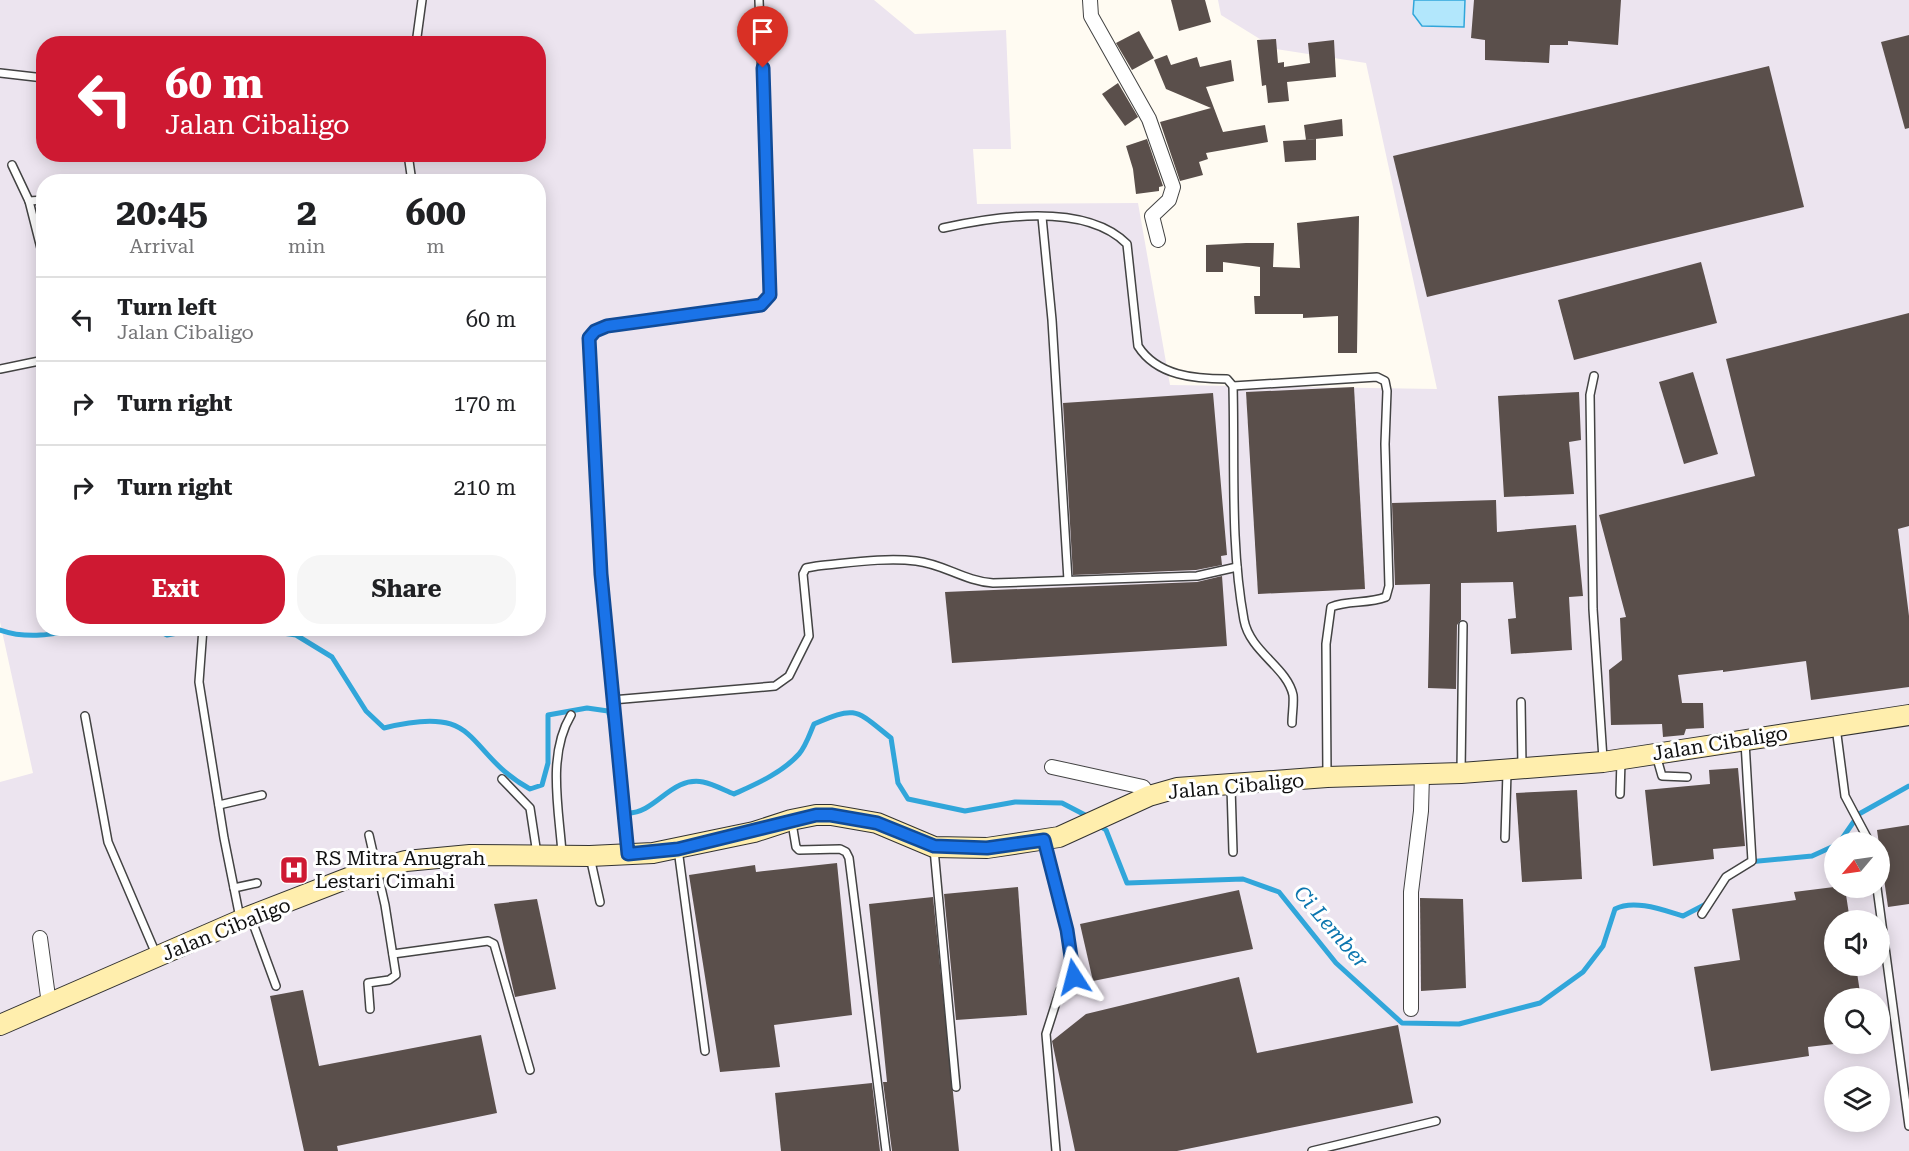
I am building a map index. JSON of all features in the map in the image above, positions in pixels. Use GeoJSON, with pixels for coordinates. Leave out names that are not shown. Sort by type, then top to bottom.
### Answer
{"type":"FeatureCollection","features":[{"type":"Feature","properties":{"kind":"main road","name":"Jalan Cibaligo"},"geometry":{"type":"LineString","coordinates":[[0,1025],[245,919],[376,868],[436,857],[562,857],[678,849],[816,815],[877,823],[934,846],[987,848],[1059,837],[1149,796],[1177,788],[1327,777],[1461,773],[1612,760],[1745,742],[1836,724],[1909,715]]}},
{"type":"Feature","properties":{"kind":"street"},"geometry":{"type":"LineString","coordinates":[[1090,0],[1091,16],[1095,25],[1149,119],[1173,187],[1169,200],[1152,216],[1158,240]]}},
{"type":"Feature","properties":{"kind":"street"},"geometry":{"type":"LineString","coordinates":[[1052,767],[1143,787],[1149,796]]}},
{"type":"Feature","properties":{"kind":"street"},"geometry":{"type":"LineString","coordinates":[[1411,1009],[1411,892],[1421,811],[1422,774]]}},
{"type":"Feature","properties":{"kind":"street"},"geometry":{"type":"LineString","coordinates":[[40,938],[49,1004]]}},
{"type":"Feature","properties":{"kind":"lane"},"geometry":{"type":"LineString","coordinates":[[417,36],[422,0]]}},
{"type":"Feature","properties":{"kind":"lane"},"geometry":{"type":"LineString","coordinates":[[628,854],[601,574],[589,338],[595,331],[607,326],[761,305],[770,295],[759,0]]}},
{"type":"Feature","properties":{"kind":"lane"},"geometry":{"type":"LineString","coordinates":[[0,73],[36,77]]}},
{"type":"Feature","properties":{"kind":"lane"},"geometry":{"type":"LineString","coordinates":[[12,165],[29,201],[36,229]]}},
{"type":"Feature","properties":{"kind":"lane"},"geometry":{"type":"LineString","coordinates":[[29,201],[36,201]]}},
{"type":"Feature","properties":{"kind":"lane"},"geometry":{"type":"LineString","coordinates":[[1041,216],[1052,320],[1068,580]]}},
{"type":"Feature","properties":{"kind":"lane"},"geometry":{"type":"LineString","coordinates":[[943,228],[973,221],[1069,216],[1115,233],[1127,244],[1138,346],[1144,355],[1156,366],[1182,375],[1227,379],[1233,386],[1237,567],[1244,621],[1249,638],[1284,678],[1293,695],[1292,723]]}},
{"type":"Feature","properties":{"kind":"lane"},"geometry":{"type":"LineString","coordinates":[[0,369],[36,362]]}},
{"type":"Feature","properties":{"kind":"lane"},"geometry":{"type":"LineString","coordinates":[[1593,376],[1590,395],[1593,609],[1612,760],[1620,794]]}},
{"type":"Feature","properties":{"kind":"lane"},"geometry":{"type":"LineString","coordinates":[[1233,386],[1377,377],[1385,381],[1387,391],[1385,444],[1389,586],[1386,597],[1373,602],[1339,603],[1331,607],[1329,613],[1326,644],[1327,777]]}},
{"type":"Feature","properties":{"kind":"lane"},"geometry":{"type":"LineString","coordinates":[[612,700],[775,686],[789,676],[808,636],[802,579],[806,568],[916,561],[948,569],[977,582],[1197,576],[1237,567]]}},
{"type":"Feature","properties":{"kind":"lane"},"geometry":{"type":"LineString","coordinates":[[1461,773],[1463,625]]}},
{"type":"Feature","properties":{"kind":"lane"},"geometry":{"type":"LineString","coordinates":[[204,636],[200,682],[234,888],[245,919],[276,986]]}},
{"type":"Feature","properties":{"kind":"lane"},"geometry":{"type":"LineString","coordinates":[[1505,838],[1515,769],[1521,702]]}},
{"type":"Feature","properties":{"kind":"lane"},"geometry":{"type":"LineString","coordinates":[[562,857],[557,770],[563,729],[571,715]]}},
{"type":"Feature","properties":{"kind":"lane"},"geometry":{"type":"LineString","coordinates":[[85,717],[108,842],[157,957]]}},
{"type":"Feature","properties":{"kind":"lane"},"geometry":{"type":"LineString","coordinates":[[1836,724],[1845,796],[1864,832]]}},
{"type":"Feature","properties":{"kind":"lane"},"geometry":{"type":"LineString","coordinates":[[1702,914],[1726,877],[1752,861],[1745,742]]}},
{"type":"Feature","properties":{"kind":"lane"},"geometry":{"type":"LineString","coordinates":[[1656,753],[1662,776],[1687,777]]}},
{"type":"Feature","properties":{"kind":"lane"},"geometry":{"type":"LineString","coordinates":[[502,780],[530,808],[537,857]]}},
{"type":"Feature","properties":{"kind":"lane"},"geometry":{"type":"LineString","coordinates":[[1231,785],[1233,852]]}},
{"type":"Feature","properties":{"kind":"lane"},"geometry":{"type":"LineString","coordinates":[[219,805],[262,795]]}},
{"type":"Feature","properties":{"kind":"lane"},"geometry":{"type":"LineString","coordinates":[[791,820],[796,847],[799,850],[840,849],[846,852],[849,858],[886,1151]]}},
{"type":"Feature","properties":{"kind":"lane"},"geometry":{"type":"LineString","coordinates":[[369,835],[396,975],[393,978],[371,982],[366,987],[370,1009]]}},
{"type":"Feature","properties":{"kind":"lane"},"geometry":{"type":"LineString","coordinates":[[1044,840],[1067,930],[1074,977],[1069,985],[1060,990],[1046,1034],[1056,1151]]}},
{"type":"Feature","properties":{"kind":"lane"},"geometry":{"type":"LineString","coordinates":[[934,846],[956,1087]]}},
{"type":"Feature","properties":{"kind":"lane"},"geometry":{"type":"LineString","coordinates":[[678,849],[705,1051]]}},
{"type":"Feature","properties":{"kind":"lane"},"geometry":{"type":"LineString","coordinates":[[590,856],[600,902]]}},
{"type":"Feature","properties":{"kind":"lane"},"geometry":{"type":"LineString","coordinates":[[234,888],[257,883]]}},
{"type":"Feature","properties":{"kind":"lane"},"geometry":{"type":"LineString","coordinates":[[1878,898],[1909,1126]]}},
{"type":"Feature","properties":{"kind":"lane"},"geometry":{"type":"LineString","coordinates":[[393,954],[488,941],[494,944],[530,1070]]}},
{"type":"Feature","properties":{"kind":"lane"},"geometry":{"type":"LineString","coordinates":[[1312,1151],[1436,1121]]}},
{"type":"Feature","properties":{"kind":"shaded area"},"geometry":{"type":"Polygon","coordinates":[[[0,0],[874,0],[915,34],[1006,30],[1011,149],[973,149],[977,204],[1138,203],[1170,385],[1437,389],[1366,63],[1276,49],[1221,15],[1218,0],[1909,0],[1909,1151],[0,1151],[0,782],[33,773],[0,622],[0,0]]]}},
{"type":"Feature","properties":{"kind":"water"},"geometry":{"type":"Polygon","coordinates":[[[1414,0],[1465,0],[1464,27],[1422,26],[1413,14],[1414,0]]]}},
{"type":"Feature","properties":{"kind":"building"},"geometry":{"type":"Polygon","coordinates":[[[1171,0],[1205,0],[1211,22],[1179,31],[1171,0]]]}},
{"type":"Feature","properties":{"kind":"building"},"geometry":{"type":"Polygon","coordinates":[[[1474,0],[1621,0],[1618,45],[1568,41],[1568,45],[1550,45],[1549,63],[1485,60],[1485,40],[1471,38],[1474,0]]]}},
{"type":"Feature","properties":{"kind":"building"},"geometry":{"type":"Polygon","coordinates":[[[1139,31],[1154,58],[1132,70],[1116,43],[1139,31]]]}},
{"type":"Feature","properties":{"kind":"building"},"geometry":{"type":"Polygon","coordinates":[[[1909,35],[1909,128],[1905,129],[1881,42],[1909,35]]]}},
{"type":"Feature","properties":{"kind":"building"},"geometry":{"type":"Polygon","coordinates":[[[1276,39],[1278,63],[1284,62],[1284,67],[1310,63],[1308,43],[1334,40],[1336,77],[1287,82],[1289,101],[1268,103],[1266,85],[1262,86],[1257,40],[1276,39]]]}},
{"type":"Feature","properties":{"kind":"building"},"geometry":{"type":"Polygon","coordinates":[[[1167,55],[1171,65],[1197,57],[1200,67],[1231,60],[1234,81],[1206,87],[1223,132],[1265,125],[1268,142],[1206,153],[1208,159],[1199,162],[1203,175],[1180,181],[1160,122],[1211,108],[1166,89],[1154,60],[1167,55]]]}},
{"type":"Feature","properties":{"kind":"building"},"geometry":{"type":"Polygon","coordinates":[[[1769,66],[1804,207],[1427,297],[1393,156],[1769,66]]]}},
{"type":"Feature","properties":{"kind":"building"},"geometry":{"type":"Polygon","coordinates":[[[1118,83],[1138,117],[1125,126],[1102,94],[1118,83]]]}},
{"type":"Feature","properties":{"kind":"building"},"geometry":{"type":"Polygon","coordinates":[[[1342,119],[1343,136],[1306,140],[1304,125],[1342,119]]]}},
{"type":"Feature","properties":{"kind":"building"},"geometry":{"type":"Polygon","coordinates":[[[1147,139],[1163,186],[1159,187],[1159,191],[1136,194],[1133,169],[1126,146],[1147,139]]]}},
{"type":"Feature","properties":{"kind":"building"},"geometry":{"type":"Polygon","coordinates":[[[1316,139],[1316,160],[1285,162],[1283,141],[1316,139]]]}},
{"type":"Feature","properties":{"kind":"building"},"geometry":{"type":"Polygon","coordinates":[[[1359,216],[1357,353],[1338,353],[1338,316],[1303,318],[1303,314],[1255,314],[1254,296],[1260,296],[1260,267],[1223,262],[1223,272],[1206,272],[1206,245],[1246,243],[1274,243],[1273,267],[1300,268],[1297,223],[1359,216]]]}},
{"type":"Feature","properties":{"kind":"building"},"geometry":{"type":"Polygon","coordinates":[[[1701,262],[1717,323],[1574,360],[1558,300],[1701,262]]]}},
{"type":"Feature","properties":{"kind":"building"},"geometry":{"type":"Polygon","coordinates":[[[1909,313],[1909,526],[1898,529],[1909,616],[1909,687],[1811,700],[1806,661],[1723,672],[1723,670],[1678,675],[1682,703],[1703,703],[1704,728],[1686,729],[1684,735],[1663,737],[1662,724],[1611,725],[1609,670],[1622,660],[1620,618],[1626,617],[1599,515],[1755,476],[1726,359],[1909,313]]]}},
{"type":"Feature","properties":{"kind":"building"},"geometry":{"type":"Polygon","coordinates":[[[1693,372],[1718,454],[1684,464],[1659,382],[1693,372]]]}},
{"type":"Feature","properties":{"kind":"building"},"geometry":{"type":"Polygon","coordinates":[[[1354,387],[1365,589],[1258,594],[1246,392],[1354,387]]]}},
{"type":"Feature","properties":{"kind":"building"},"geometry":{"type":"Polygon","coordinates":[[[1579,392],[1581,440],[1569,442],[1574,494],[1504,497],[1498,396],[1579,392]]]}},
{"type":"Feature","properties":{"kind":"building"},"geometry":{"type":"Polygon","coordinates":[[[1213,393],[1227,555],[1221,556],[1222,565],[1196,570],[1073,575],[1063,403],[1213,393]]]}},
{"type":"Feature","properties":{"kind":"building"},"geometry":{"type":"Polygon","coordinates":[[[1496,500],[1497,532],[1576,525],[1583,596],[1569,597],[1572,650],[1511,654],[1508,619],[1516,618],[1513,582],[1461,583],[1461,620],[1457,625],[1456,689],[1428,688],[1430,584],[1395,585],[1392,503],[1496,500]]]}},
{"type":"Feature","properties":{"kind":"building"},"geometry":{"type":"Polygon","coordinates":[[[1222,576],[1227,646],[952,663],[945,592],[1197,582],[1222,576]]]}},
{"type":"Feature","properties":{"kind":"building"},"geometry":{"type":"Polygon","coordinates":[[[1738,768],[1745,846],[1713,849],[1714,859],[1653,866],[1645,790],[1710,784],[1709,770],[1738,768]]]}},
{"type":"Feature","properties":{"kind":"building"},"geometry":{"type":"Polygon","coordinates":[[[1577,790],[1582,879],[1522,882],[1516,793],[1577,790]]]}},
{"type":"Feature","properties":{"kind":"building"},"geometry":{"type":"Polygon","coordinates":[[[1909,825],[1909,904],[1888,907],[1890,832],[1877,832],[1877,830],[1909,825]]]}},
{"type":"Feature","properties":{"kind":"building"},"geometry":{"type":"Polygon","coordinates":[[[837,863],[852,1015],[774,1025],[780,1067],[720,1072],[689,875],[755,865],[756,872],[837,863]]]}},
{"type":"Feature","properties":{"kind":"building"},"geometry":{"type":"Polygon","coordinates":[[[1018,887],[1027,1015],[956,1020],[944,894],[1018,887]]]}},
{"type":"Feature","properties":{"kind":"building"},"geometry":{"type":"Polygon","coordinates":[[[1824,888],[1824,898],[1847,898],[1848,910],[1824,910],[1824,976],[1858,976],[1859,988],[1824,988],[1824,1045],[1808,1047],[1809,1056],[1711,1071],[1694,967],[1740,960],[1732,909],[1796,900],[1794,892],[1824,888]]]}},
{"type":"Feature","properties":{"kind":"building"},"geometry":{"type":"Polygon","coordinates":[[[1239,890],[1253,949],[1093,981],[1080,924],[1239,890]]]}},
{"type":"Feature","properties":{"kind":"building"},"geometry":{"type":"Polygon","coordinates":[[[933,897],[959,1151],[892,1151],[883,1082],[887,1082],[869,904],[933,897]]]}},
{"type":"Feature","properties":{"kind":"building"},"geometry":{"type":"Polygon","coordinates":[[[1420,898],[1463,899],[1466,988],[1421,991],[1420,898]]]}},
{"type":"Feature","properties":{"kind":"building"},"geometry":{"type":"Polygon","coordinates":[[[537,899],[556,989],[515,997],[494,904],[537,899]]]}},
{"type":"Feature","properties":{"kind":"building"},"geometry":{"type":"Polygon","coordinates":[[[1239,977],[1257,1053],[1398,1025],[1413,1103],[1177,1151],[1075,1151],[1052,1041],[1086,1014],[1239,977]]]}},
{"type":"Feature","properties":{"kind":"building"},"geometry":{"type":"Polygon","coordinates":[[[303,990],[319,1066],[481,1035],[497,1113],[337,1146],[338,1151],[304,1151],[270,996],[303,990]]]}},
{"type":"Feature","properties":{"kind":"building"},"geometry":{"type":"Polygon","coordinates":[[[872,1083],[880,1151],[781,1151],[775,1093],[872,1083]]]}},
{"type":"Feature","properties":{"kind":"waterway","name":"Ci Lember"},"geometry":{"type":"LineString","coordinates":[[0,630],[21,635],[36,635]]}},
{"type":"Feature","properties":{"kind":"waterway","name":"Ci Lember"},"geometry":{"type":"LineString","coordinates":[[298,636],[332,657],[366,711],[384,728],[416,722],[439,722],[456,726],[469,735],[508,774],[530,789],[542,785],[548,763],[548,715],[587,708],[608,711],[613,726]]}},
{"type":"Feature","properties":{"kind":"waterway","name":"Ci Lember"},"geometry":{"type":"LineString","coordinates":[[627,806],[628,813],[638,811],[682,784],[692,782],[707,783],[734,794],[768,777],[792,761],[804,747],[814,724],[839,714],[855,713],[863,716],[891,738],[898,783],[908,799],[965,811],[1015,802],[1062,803],[1089,817]]}},
{"type":"Feature","properties":{"kind":"waterway","name":"Ci Lember"},"geometry":{"type":"LineString","coordinates":[[1847,832],[1859,814],[1909,786]]}},
{"type":"Feature","properties":{"kind":"waterway","name":"Ci Lember"},"geometry":{"type":"LineString","coordinates":[[1098,825],[1106,830],[1127,883],[1243,879],[1279,892],[1336,963],[1402,1023],[1459,1024],[1540,1003],[1583,972],[1603,946],[1615,909],[1640,905],[1683,916],[1708,903]]}},
{"type":"Feature","properties":{"kind":"waterway","name":"Ci Lember"},"geometry":{"type":"LineString","coordinates":[[1748,862],[1812,856],[1824,851]]}},
{"type":"Feature","properties":{"kind":"place","name":"RS Mitra Anugrah Lestari Cimahi"},"geometry":{"type":"Point","coordinates":[294,870]}},
{"type":"Feature","properties":{"kind":"route"},"geometry":{"type":"LineString","coordinates":[[763,68],[770,295],[761,305],[607,326],[595,331],[589,338],[601,574],[628,854],[678,849],[816,815],[831,815],[877,823],[934,846],[987,848],[1044,840],[1067,930],[1074,977]]}}]}
